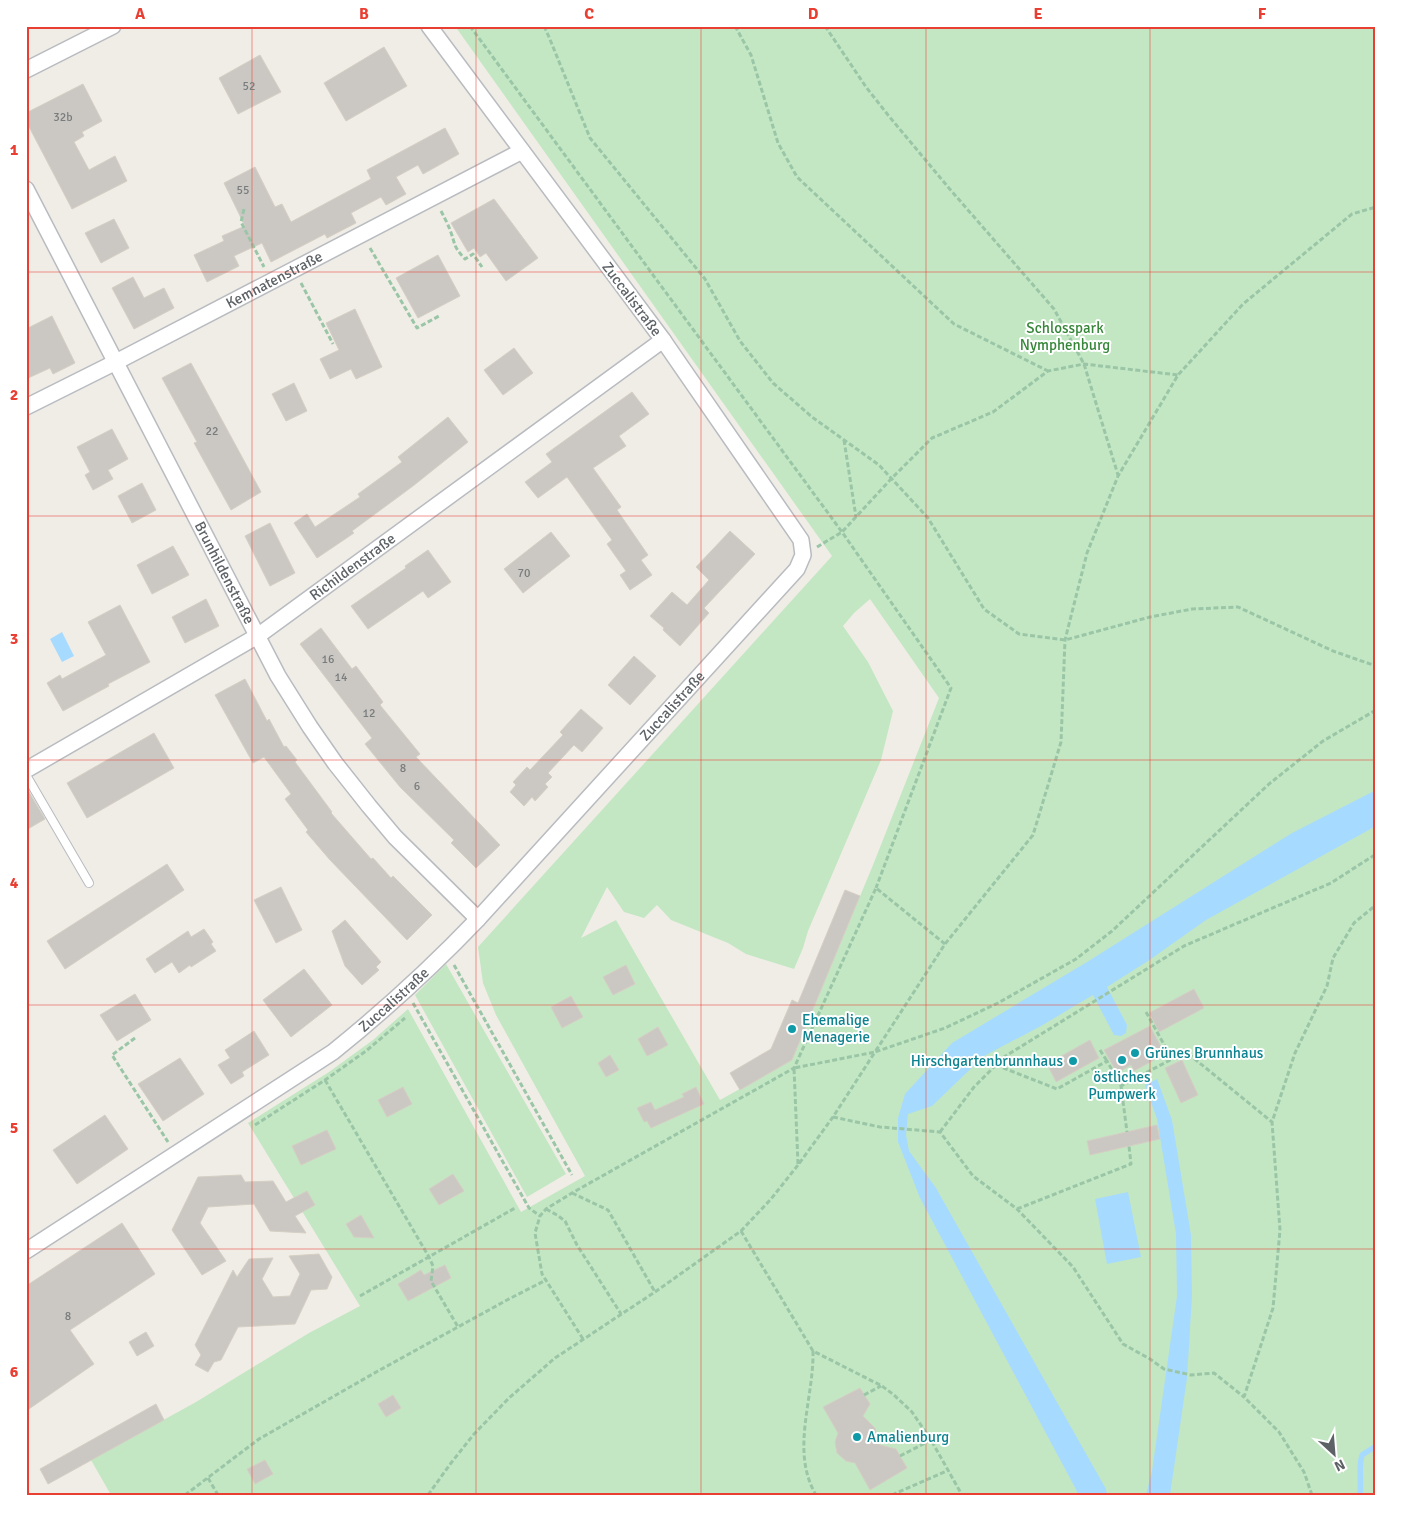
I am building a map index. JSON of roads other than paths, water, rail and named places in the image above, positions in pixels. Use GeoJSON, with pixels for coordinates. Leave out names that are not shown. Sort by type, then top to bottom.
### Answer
{"type":"FeatureCollection","features":[{"type":"Feature","properties":{"kind":"street"},"geometry":{"type":"LineString","coordinates":[[26,70],[113,26]]}},
{"type":"Feature","properties":{"kind":"street","name":"Zuccalistraße"},"geometry":{"type":"LineString","coordinates":[[26,1251],[333,1052],[369,1023],[446,952],[478,918],[797,569],[804,555],[801,540],[663,340],[429,26]]}},
{"type":"Feature","properties":{"kind":"street","name":"Kemnatenstraße"},"geometry":{"type":"LineString","coordinates":[[26,407],[522,151]]}},
{"type":"Feature","properties":{"kind":"street","name":"Brunhildenstraße"},"geometry":{"type":"LineString","coordinates":[[26,189],[258,636],[283,683],[310,727],[335,763],[395,837],[478,918]]}},
{"type":"Feature","properties":{"kind":"street","name":"Richildenstraße"},"geometry":{"type":"LineString","coordinates":[[26,770],[258,636],[663,340]]}},
{"type":"Feature","properties":{"kind":"lane"},"geometry":{"type":"LineString","coordinates":[[26,775],[89,883]]}},
{"type":"Feature","properties":{"kind":"water"},"geometry":{"type":"Polygon","coordinates":[[[62,632],[74,656],[62,662],[50,639],[62,632]]]}},
{"type":"Feature","properties":{"kind":"water"},"geometry":{"type":"Polygon","coordinates":[[[1376,790],[1376,826],[1206,920],[1107,987],[1127,1025],[1126,1033],[1121,1036],[1114,1035],[1093,995],[1041,1026],[984,1056],[932,1106],[908,1114],[906,1135],[909,1151],[936,1188],[1106,1489],[1107,1495],[1079,1495],[920,1198],[898,1142],[898,1118],[905,1094],[952,1043],[1087,962],[1292,833],[1376,790]]]}},
{"type":"Feature","properties":{"kind":"water"},"geometry":{"type":"Polygon","coordinates":[[[1157,1079],[1172,1120],[1191,1235],[1192,1296],[1187,1378],[1170,1495],[1146,1495],[1152,1471],[1177,1296],[1176,1234],[1157,1119],[1145,1085],[1157,1079]]]}},
{"type":"Feature","properties":{"kind":"water"},"geometry":{"type":"Polygon","coordinates":[[[1128,1192],[1141,1257],[1107,1264],[1095,1199],[1128,1192]]]}},
{"type":"Feature","properties":{"kind":"waterway"},"geometry":{"type":"LineString","coordinates":[[1360,1495],[1362,1455],[1376,1446]]}},
{"type":"Feature","properties":{"kind":"place","name":"Ehemalige Menagerie"},"geometry":{"type":"Point","coordinates":[792,1029]}},
{"type":"Feature","properties":{"kind":"place","name":"Grünes Brunnhaus"},"geometry":{"type":"Point","coordinates":[1135,1053]}},
{"type":"Feature","properties":{"kind":"place","name":"östliches Pumpwerk"},"geometry":{"type":"Point","coordinates":[1122,1060]}},
{"type":"Feature","properties":{"kind":"place","name":"Hirschgartenbrunnhaus"},"geometry":{"type":"Point","coordinates":[1073,1061]}},
{"type":"Feature","properties":{"kind":"place","name":"Amalienburg"},"geometry":{"type":"Point","coordinates":[857,1437]}},
{"type":"Feature","properties":{"kind":"park label","name":"Schlosspark Nymphenburg"},"geometry":{"type":"Point","coordinates":[1065,336]}}]}
